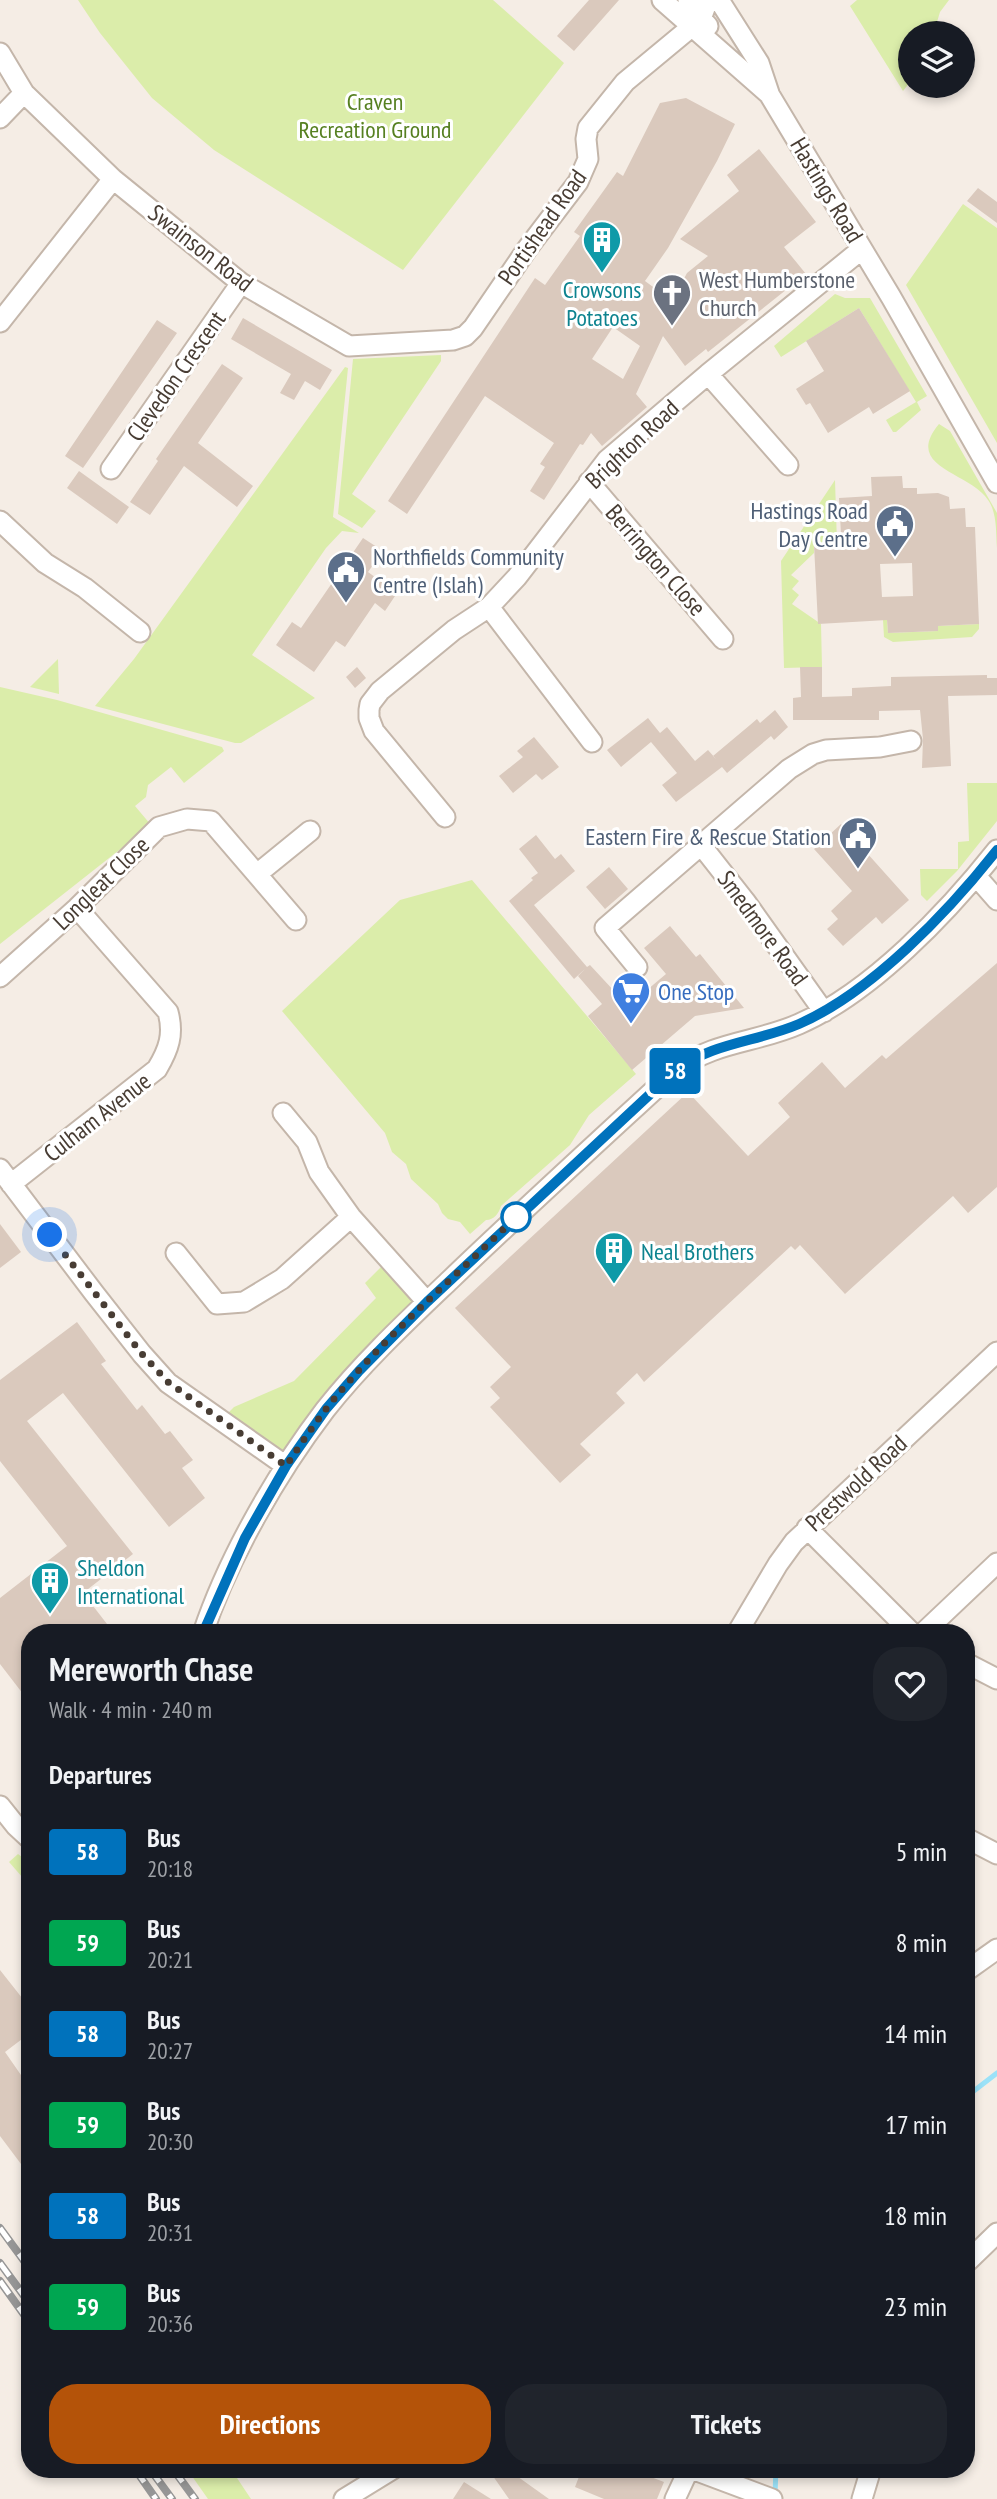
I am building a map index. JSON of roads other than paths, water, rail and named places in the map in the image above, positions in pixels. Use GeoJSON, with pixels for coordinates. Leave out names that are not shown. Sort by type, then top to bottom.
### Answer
{"type":"FeatureCollection","features":[{"type":"Feature","properties":{"kind":"street"},"geometry":{"type":"LineString","coordinates":[[662,0],[700,15]]}},
{"type":"Feature","properties":{"kind":"street"},"geometry":{"type":"LineString","coordinates":[[688,0],[769,94]]}},
{"type":"Feature","properties":{"kind":"street"},"geometry":{"type":"LineString","coordinates":[[727,5],[759,63],[769,94]]}},
{"type":"Feature","properties":{"kind":"street","name":"Portishead Road"},"geometry":{"type":"LineString","coordinates":[[453,340],[465,336],[473,328],[527,249],[578,182],[588,159],[588,128],[625,82],[700,15]]}},
{"type":"Feature","properties":{"kind":"street","name":"Swainson Road"},"geometry":{"type":"LineString","coordinates":[[0,53],[24,93],[113,179],[241,284],[349,346],[453,340]]}},
{"type":"Feature","properties":{"kind":"street"},"geometry":{"type":"LineString","coordinates":[[0,118],[24,93]]}},
{"type":"Feature","properties":{"kind":"street","name":"Hastings Road"},"geometry":{"type":"LineString","coordinates":[[769,94],[946,391],[997,483]]}},
{"type":"Feature","properties":{"kind":"street"},"geometry":{"type":"LineString","coordinates":[[0,322],[113,179]]}},
{"type":"Feature","properties":{"kind":"street","name":"Brighton Road"},"geometry":{"type":"LineString","coordinates":[[445,817],[378,737],[369,718],[370,704],[380,691],[454,630],[489,607],[517,577],[607,460],[862,249]]}},
{"type":"Feature","properties":{"kind":"street","name":"Clevedon Crescent"},"geometry":{"type":"LineString","coordinates":[[111,469],[241,284]]}},
{"type":"Feature","properties":{"kind":"street"},"geometry":{"type":"LineString","coordinates":[[708,374],[788,465]]}},
{"type":"Feature","properties":{"kind":"street","name":"Berrington Close"},"geometry":{"type":"LineString","coordinates":[[589,482],[723,639]]}},
{"type":"Feature","properties":{"kind":"street"},"geometry":{"type":"LineString","coordinates":[[0,521],[45,563],[85,588],[140,632]]}},
{"type":"Feature","properties":{"kind":"street"},"geometry":{"type":"LineString","coordinates":[[489,607],[592,742]]}},
{"type":"Feature","properties":{"kind":"street","name":"Smedmore Road"},"geometry":{"type":"LineString","coordinates":[[637,967],[605,928],[789,769],[825,750],[880,747],[911,741]]}},
{"type":"Feature","properties":{"kind":"street","name":"Longleat Close"},"geometry":{"type":"LineString","coordinates":[[0,977],[77,908],[159,827],[187,819],[212,821],[296,920]]}},
{"type":"Feature","properties":{"kind":"street"},"geometry":{"type":"LineString","coordinates":[[257,874],[310,831]]}},
{"type":"Feature","properties":{"kind":"street","name":"Smedmore Road"},"geometry":{"type":"LineString","coordinates":[[701,845],[745,901],[824,1012]]}},
{"type":"Feature","properties":{"kind":"street"},"geometry":{"type":"LineString","coordinates":[[207,1624],[245,1538],[286,1466],[326,1409],[427,1302],[676,1070],[693,1057],[719,1046],[771,1035],[824,1012],[873,979],[976,876],[997,850]]}},
{"type":"Feature","properties":{"kind":"street"},"geometry":{"type":"LineString","coordinates":[[976,876],[997,900]]}},
{"type":"Feature","properties":{"kind":"street","name":"Culham Avenue"},"geometry":{"type":"LineString","coordinates":[[6,1176],[158,1069],[169,1049],[172,1027],[168,1012],[77,908]]}},
{"type":"Feature","properties":{"kind":"street"},"geometry":{"type":"LineString","coordinates":[[283,1113],[307,1142],[319,1172],[351,1217],[427,1302]]}},
{"type":"Feature","properties":{"kind":"street"},"geometry":{"type":"LineString","coordinates":[[6,1176],[142,1354],[168,1382],[286,1466]]}},
{"type":"Feature","properties":{"kind":"street"},"geometry":{"type":"LineString","coordinates":[[176,1253],[216,1304],[244,1302],[282,1279],[351,1217]]}},
{"type":"Feature","properties":{"kind":"street","name":"Prestwold Road"},"geometry":{"type":"LineString","coordinates":[[742,1624],[778,1564],[807,1528],[997,1352]]}},
{"type":"Feature","properties":{"kind":"street"},"geometry":{"type":"LineString","coordinates":[[807,1528],[903,1624]]}},
{"type":"Feature","properties":{"kind":"street"},"geometry":{"type":"LineString","coordinates":[[933,1624],[997,1563]]}},
{"type":"Feature","properties":{"kind":"street"},"geometry":{"type":"LineString","coordinates":[[975,1668],[997,1679]]}},
{"type":"Feature","properties":{"kind":"street"},"geometry":{"type":"LineString","coordinates":[[0,1806],[21,1831]]}},
{"type":"Feature","properties":{"kind":"street"},"geometry":{"type":"LineString","coordinates":[[975,1843],[997,1854]]}},
{"type":"Feature","properties":{"kind":"street"},"geometry":{"type":"LineString","coordinates":[[975,1965],[997,1949]]}},
{"type":"Feature","properties":{"kind":"street"},"geometry":{"type":"LineString","coordinates":[[975,2254],[997,2233]]}},
{"type":"Feature","properties":{"kind":"street"},"geometry":{"type":"LineString","coordinates":[[348,2498],[379,2478]]}},
{"type":"Feature","properties":{"kind":"street"},"geometry":{"type":"LineString","coordinates":[[675,2499],[686,2478]]}},
{"type":"Feature","properties":{"kind":"street"},"geometry":{"type":"LineString","coordinates":[[714,2478],[772,2499]]}},
{"type":"Feature","properties":{"kind":"street"},"geometry":{"type":"LineString","coordinates":[[862,2499],[868,2478]]}},
{"type":"Feature","properties":{"kind":"waterway"},"geometry":{"type":"LineString","coordinates":[[975,2090],[997,2073]]}},
{"type":"Feature","properties":{"kind":"waterway"},"geometry":{"type":"LineString","coordinates":[[775,2494],[776,2478]]}},
{"type":"Feature","properties":{"kind":"railway"},"geometry":{"type":"LineString","coordinates":[[0,2228],[21,2257]]}},
{"type":"Feature","properties":{"kind":"railway"},"geometry":{"type":"LineString","coordinates":[[0,2263],[21,2292]]}},
{"type":"Feature","properties":{"kind":"railway"},"geometry":{"type":"LineString","coordinates":[[0,2281],[21,2310]]}},
{"type":"Feature","properties":{"kind":"railway"},"geometry":{"type":"LineString","coordinates":[[141,2478],[156,2499]]}},
{"type":"Feature","properties":{"kind":"railway"},"geometry":{"type":"LineString","coordinates":[[157,2478],[172,2499]]}},
{"type":"Feature","properties":{"kind":"railway"},"geometry":{"type":"LineString","coordinates":[[180,2478],[195,2499]]}},
{"type":"Feature","properties":{"kind":"place","name":"Crowsons Potatoes"},"geometry":{"type":"Point","coordinates":[602,274]}},
{"type":"Feature","properties":{"kind":"place","name":"West Humberstone Church"},"geometry":{"type":"Point","coordinates":[672,327]}},
{"type":"Feature","properties":{"kind":"place","name":"Hastings Road Day Centre"},"geometry":{"type":"Point","coordinates":[895,558]}},
{"type":"Feature","properties":{"kind":"place","name":"Northfields Community Centre (Islah)"},"geometry":{"type":"Point","coordinates":[346,604]}},
{"type":"Feature","properties":{"kind":"place","name":"Eastern Fire & Rescue Station"},"geometry":{"type":"Point","coordinates":[858,870]}},
{"type":"Feature","properties":{"kind":"place","name":"One Stop"},"geometry":{"type":"Point","coordinates":[631,1025]}},
{"type":"Feature","properties":{"kind":"place","name":"Neal Brothers"},"geometry":{"type":"Point","coordinates":[614,1285]}},
{"type":"Feature","properties":{"kind":"place","name":"Sheldon International"},"geometry":{"type":"Point","coordinates":[50,1615]}},
{"type":"Feature","properties":{"kind":"park label","name":"Craven Recreation Ground"},"geometry":{"type":"Point","coordinates":[375,115]}}]}
